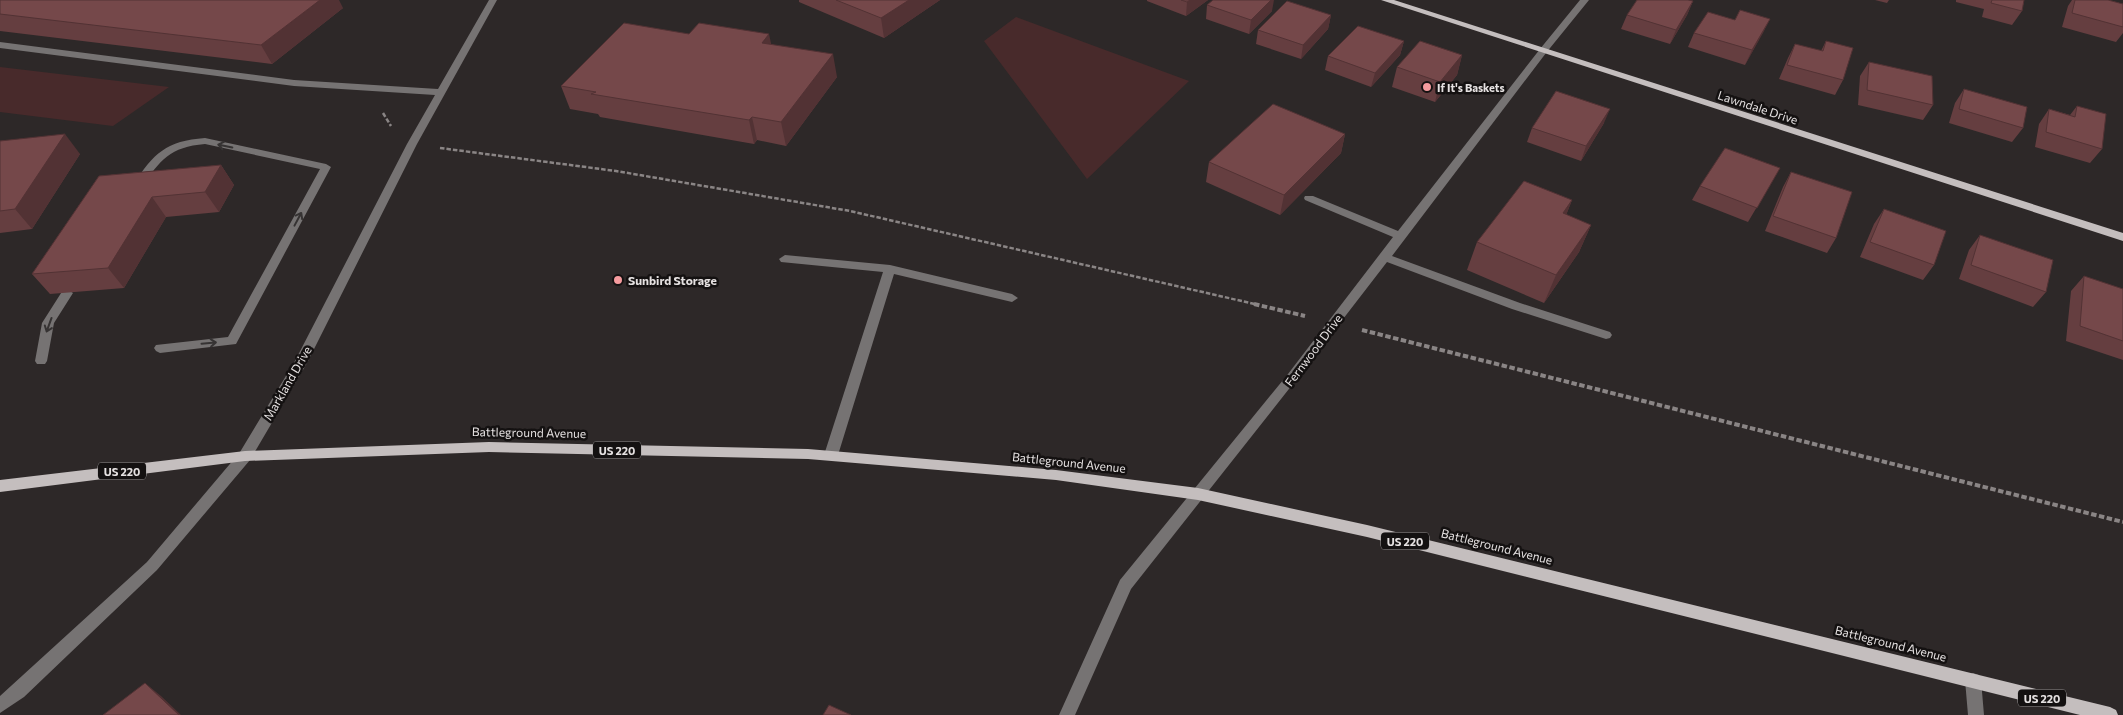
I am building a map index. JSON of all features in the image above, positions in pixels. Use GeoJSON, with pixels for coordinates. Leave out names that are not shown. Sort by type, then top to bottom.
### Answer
{"type":"FeatureCollection","features":[{"type":"Feature","properties":{"kind":"main road","name":"Lawndale Drive"},"geometry":{"type":"LineString","coordinates":[[1385,0],[2123,237]]}},
{"type":"Feature","properties":{"kind":"main road","name":"Battleground Avenue"},"geometry":{"type":"LineString","coordinates":[[0,486],[245,456],[489,447],[831,455],[1056,476],[1198,494],[1367,531],[2110,715]]}},
{"type":"Feature","properties":{"kind":"street","name":"Markland Drive"},"geometry":{"type":"LineString","coordinates":[[0,706],[18,692],[152,566],[245,456],[301,363],[412,144],[493,0]]}},
{"type":"Feature","properties":{"kind":"street","name":"Fernwood Drive"},"geometry":{"type":"LineString","coordinates":[[1067,715],[1125,585],[1333,323],[1543,51],[1585,0]]}},
{"type":"Feature","properties":{"kind":"street"},"geometry":{"type":"LineString","coordinates":[[0,45],[294,82],[441,92]]}},
{"type":"Feature","properties":{"kind":"street"},"geometry":{"type":"LineString","coordinates":[[132,194],[155,158],[169,149],[187,142],[204,141],[326,167],[232,341],[160,348]]}},
{"type":"Feature","properties":{"kind":"street"},"geometry":{"type":"LineString","coordinates":[[1309,198],[1400,236]]}},
{"type":"Feature","properties":{"kind":"street"},"geometry":{"type":"LineString","coordinates":[[1384,257],[1516,306],[1606,335]]}},
{"type":"Feature","properties":{"kind":"street"},"geometry":{"type":"LineString","coordinates":[[785,259],[890,269],[1012,298]]}},
{"type":"Feature","properties":{"kind":"street"},"geometry":{"type":"LineString","coordinates":[[831,455],[890,269]]}},
{"type":"Feature","properties":{"kind":"street"},"geometry":{"type":"LineString","coordinates":[[41,361],[48,323],[68,293]]}},
{"type":"Feature","properties":{"kind":"street"},"geometry":{"type":"LineString","coordinates":[[1973,680],[1976,715]]}},
{"type":"Feature","properties":{"kind":"path"},"geometry":{"type":"LineString","coordinates":[[412,144],[616,172],[850,211],[1333,323],[2123,522]]}},
{"type":"Feature","properties":{"kind":"shaded area"},"geometry":{"type":"Polygon","coordinates":[[[1016,17],[1189,81],[1087,179],[984,41],[1016,17]]]}},
{"type":"Feature","properties":{"kind":"shaded area"},"geometry":{"type":"Polygon","coordinates":[[[0,67],[169,87],[113,126],[0,112],[0,67]]]}},
{"type":"Feature","properties":{"kind":"building"},"geometry":{"type":"Polygon","coordinates":[[[0,0],[320,0],[261,45],[0,14],[0,0]]]}},
{"type":"Feature","properties":{"kind":"building"},"geometry":{"type":"Polygon","coordinates":[[[836,0],[909,0],[881,18],[836,0]]]}},
{"type":"Feature","properties":{"kind":"building"},"geometry":{"type":"Polygon","coordinates":[[[1213,0],[1271,0],[1251,20],[1207,5],[1213,0]]]}},
{"type":"Feature","properties":{"kind":"building"},"geometry":{"type":"Polygon","coordinates":[[[1637,0],[1693,1],[1676,30],[1627,15],[1637,0]]]}},
{"type":"Feature","properties":{"kind":"building"},"geometry":{"type":"Polygon","coordinates":[[[1992,0],[2024,0],[2022,11],[1991,3],[1992,0]]]}},
{"type":"Feature","properties":{"kind":"building"},"geometry":{"type":"Polygon","coordinates":[[[2075,0],[2108,0],[2123,4],[2123,27],[2072,13],[2075,0]]]}},
{"type":"Feature","properties":{"kind":"building"},"geometry":{"type":"Polygon","coordinates":[[[1287,1],[1331,15],[1303,45],[1258,30],[1287,1]]]}},
{"type":"Feature","properties":{"kind":"building"},"geometry":{"type":"Polygon","coordinates":[[[1740,10],[1770,19],[1752,50],[1694,33],[1708,12],[1735,20],[1740,10]]]}},
{"type":"Feature","properties":{"kind":"building"},"geometry":{"type":"Polygon","coordinates":[[[624,23],[689,34],[699,23],[769,34],[762,43],[833,54],[781,122],[752,117],[749,120],[591,94],[596,92],[561,86],[624,23]]]}},
{"type":"Feature","properties":{"kind":"building"},"geometry":{"type":"Polygon","coordinates":[[[1358,26],[1404,41],[1375,73],[1328,56],[1358,26]]]}},
{"type":"Feature","properties":{"kind":"building"},"geometry":{"type":"Polygon","coordinates":[[[1420,41],[1462,55],[1440,82],[1397,67],[1420,41]]]}},
{"type":"Feature","properties":{"kind":"building"},"geometry":{"type":"Polygon","coordinates":[[[1826,41],[1853,48],[1843,80],[1787,65],[1795,44],[1823,51],[1826,41]]]}},
{"type":"Feature","properties":{"kind":"building"},"geometry":{"type":"Polygon","coordinates":[[[1869,62],[1932,76],[1933,105],[1867,90],[1869,62]]]}},
{"type":"Feature","properties":{"kind":"building"},"geometry":{"type":"Polygon","coordinates":[[[1964,89],[2027,107],[2023,128],[1959,109],[1964,89]]]}},
{"type":"Feature","properties":{"kind":"building"},"geometry":{"type":"Polygon","coordinates":[[[1556,91],[1610,109],[1586,146],[1532,128],[1556,91]]]}},
{"type":"Feature","properties":{"kind":"building"},"geometry":{"type":"Polygon","coordinates":[[[1273,104],[1345,134],[1284,195],[1209,162],[1273,104]]]}},
{"type":"Feature","properties":{"kind":"building"},"geometry":{"type":"Polygon","coordinates":[[[2077,106],[2106,114],[2102,149],[2046,132],[2049,109],[2075,117],[2077,106]]]}},
{"type":"Feature","properties":{"kind":"building"},"geometry":{"type":"Polygon","coordinates":[[[65,134],[15,209],[0,211],[0,141],[65,134]]]}},
{"type":"Feature","properties":{"kind":"building"},"geometry":{"type":"Polygon","coordinates":[[[1725,148],[1780,168],[1757,208],[1700,186],[1725,148]]]}},
{"type":"Feature","properties":{"kind":"building"},"geometry":{"type":"Polygon","coordinates":[[[221,165],[205,192],[152,197],[108,268],[32,274],[99,176],[221,165]]]}},
{"type":"Feature","properties":{"kind":"building"},"geometry":{"type":"Polygon","coordinates":[[[1791,172],[1852,192],[1836,238],[1773,216],[1791,172]]]}},
{"type":"Feature","properties":{"kind":"building"},"geometry":{"type":"Polygon","coordinates":[[[1524,181],[1572,200],[1563,213],[1591,225],[1556,275],[1477,242],[1524,181]]]}},
{"type":"Feature","properties":{"kind":"building"},"geometry":{"type":"Polygon","coordinates":[[[1884,209],[1946,231],[1934,265],[1870,242],[1884,209]]]}},
{"type":"Feature","properties":{"kind":"building"},"geometry":{"type":"Polygon","coordinates":[[[1980,235],[2053,260],[2046,292],[1971,265],[1980,235]]]}},
{"type":"Feature","properties":{"kind":"building"},"geometry":{"type":"Polygon","coordinates":[[[2084,276],[2123,289],[2123,341],[2080,326],[2084,276]]]}},
{"type":"Feature","properties":{"kind":"building"},"geometry":{"type":"Polygon","coordinates":[[[145,683],[179,715],[103,715],[145,683]]]}},
{"type":"Feature","properties":{"kind":"building"},"geometry":{"type":"Polygon","coordinates":[[[829,705],[851,715],[823,715],[829,705]]]}},
{"type":"Feature","properties":{"kind":"place","name":"If It's Baskets"},"geometry":{"type":"Point","coordinates":[1427,87]}},
{"type":"Feature","properties":{"kind":"place","name":"Sunbird Storage"},"geometry":{"type":"Point","coordinates":[618,280]}}]}
